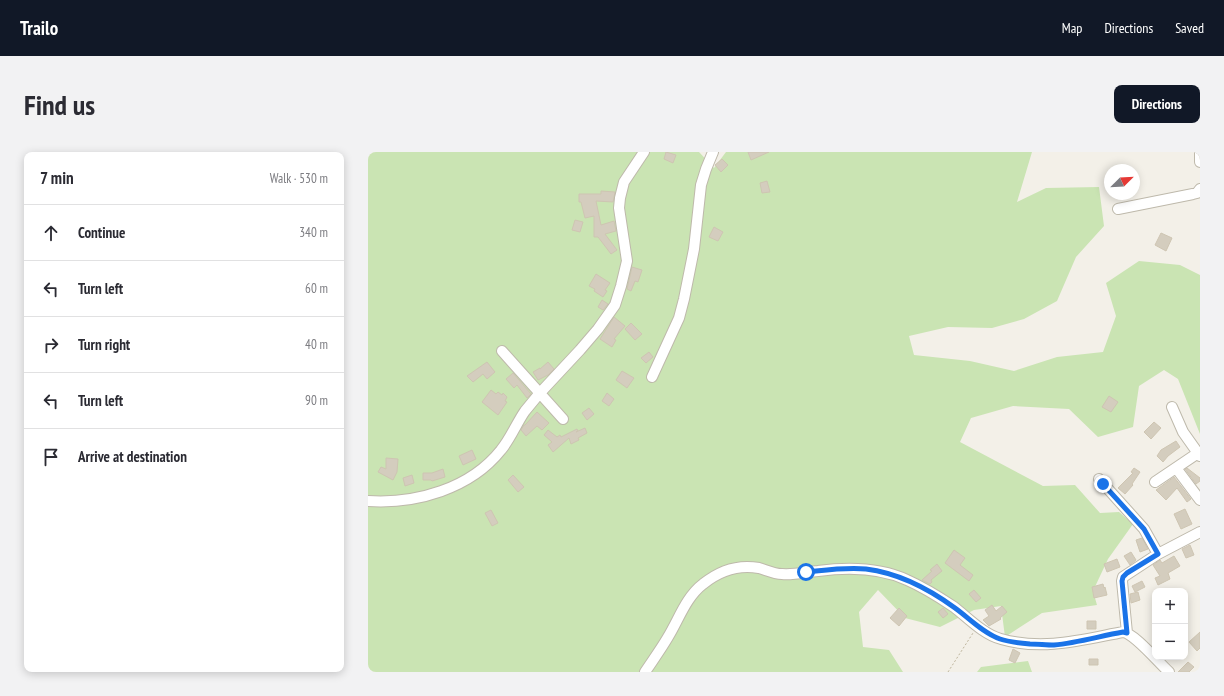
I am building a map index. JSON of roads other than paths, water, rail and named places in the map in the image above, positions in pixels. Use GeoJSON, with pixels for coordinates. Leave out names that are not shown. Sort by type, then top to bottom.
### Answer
{"type":"FeatureCollection","features":[{"type":"Feature","properties":{"kind":"street"},"geometry":{"type":"LineString","coordinates":[[368,501],[412,499],[442,491],[472,477],[500,451],[511,436],[517,422],[598,329],[614,305],[621,286],[627,261],[619,208],[624,182],[644,152]]}},
{"type":"Feature","properties":{"kind":"street"},"geometry":{"type":"LineString","coordinates":[[652,377],[678,318],[684,299],[694,250],[701,185],[712,152]]}},
{"type":"Feature","properties":{"kind":"street"},"geometry":{"type":"LineString","coordinates":[[1200,152],[1200,162]]}},
{"type":"Feature","properties":{"kind":"street"},"geometry":{"type":"LineString","coordinates":[[1118,209],[1193,194],[1197,193],[1200,189]]}},
{"type":"Feature","properties":{"kind":"street"},"geometry":{"type":"LineString","coordinates":[[502,351],[563,419]]}},
{"type":"Feature","properties":{"kind":"street"},"geometry":{"type":"LineString","coordinates":[[1155,482],[1199,455],[1183,432],[1172,407]]}},
{"type":"Feature","properties":{"kind":"street"},"geometry":{"type":"LineString","coordinates":[[1176,468],[1200,500]]}},
{"type":"Feature","properties":{"kind":"street"},"geometry":{"type":"LineString","coordinates":[[1099,479],[1144,529],[1158,554]]}},
{"type":"Feature","properties":{"kind":"street"},"geometry":{"type":"LineString","coordinates":[[1127,633],[1122,581],[1123,577],[1158,554],[1200,532]]}},
{"type":"Feature","properties":{"kind":"street"},"geometry":{"type":"LineString","coordinates":[[645,672],[694,592],[717,574],[728,569],[754,567],[780,574],[791,575],[838,568],[866,569],[886,573],[906,580],[929,592],[998,639],[1016,643],[1046,644],[1072,642],[1123,632],[1127,633],[1136,638],[1169,672]]}}]}
